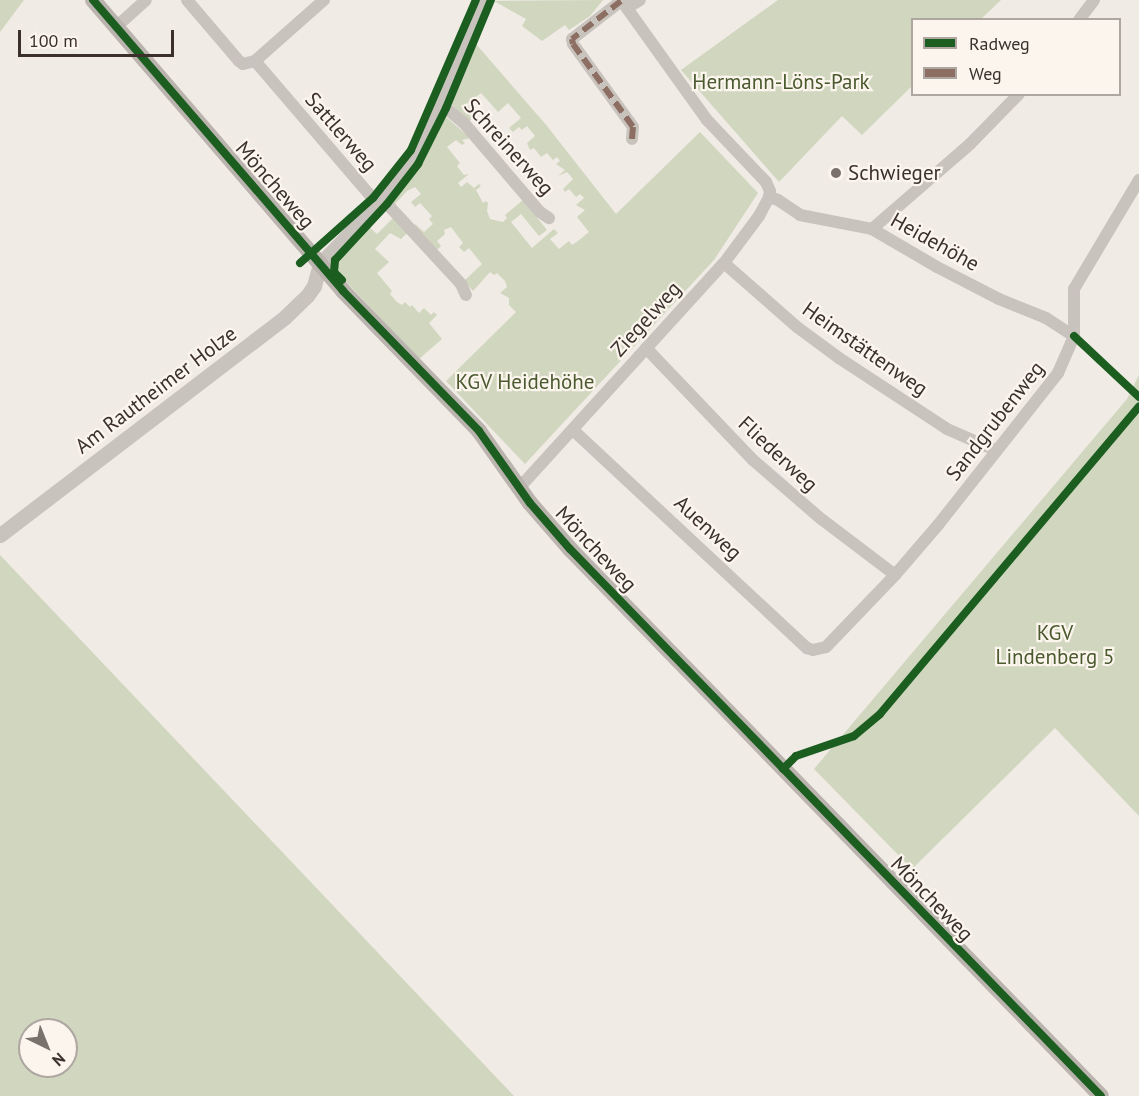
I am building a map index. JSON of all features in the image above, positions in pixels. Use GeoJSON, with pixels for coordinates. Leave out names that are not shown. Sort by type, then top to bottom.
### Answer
{"type":"FeatureCollection","features":[{"type":"Feature","properties":{"kind":"main road","name":"Möncheweg"},"geometry":{"type":"LineString","coordinates":[[93,0],[320,264],[479,431],[544,521],[578,558],[1101,1096]]}},
{"type":"Feature","properties":{"kind":"street"},"geometry":{"type":"LineString","coordinates":[[116,27],[146,0]]}},
{"type":"Feature","properties":{"kind":"street","name":"Sattlerweg"},"geometry":{"type":"LineString","coordinates":[[187,0],[239,61],[243,64],[255,61],[369,194],[390,207],[461,284],[466,295]]}},
{"type":"Feature","properties":{"kind":"street"},"geometry":{"type":"LineString","coordinates":[[320,264],[381,201],[415,157],[440,104],[483,0]]}},
{"type":"Feature","properties":{"kind":"street"},"geometry":{"type":"LineString","coordinates":[[632,139],[633,128],[572,39],[623,3],[640,0]]}},
{"type":"Feature","properties":{"kind":"street"},"geometry":{"type":"LineString","coordinates":[[1080,18],[1094,0]]}},
{"type":"Feature","properties":{"kind":"street"},"geometry":{"type":"LineString","coordinates":[[255,61],[321,1]]}},
{"type":"Feature","properties":{"kind":"street"},"geometry":{"type":"LineString","coordinates":[[623,3],[707,120],[766,182],[769,197]]}},
{"type":"Feature","properties":{"kind":"street"},"geometry":{"type":"LineString","coordinates":[[872,229],[970,144],[1017,96]]}},
{"type":"Feature","properties":{"kind":"street","name":"Schreinerweg"},"geometry":{"type":"LineString","coordinates":[[440,104],[463,122],[540,212],[549,218]]}},
{"type":"Feature","properties":{"kind":"street","name":"Sandgrubenweg"},"geometry":{"type":"LineString","coordinates":[[819,650],[833,640],[895,575],[981,473],[995,450],[1058,373],[1074,336],[1074,290],[1139,180]]}},
{"type":"Feature","properties":{"kind":"street","name":"Heidehöhe"},"geometry":{"type":"LineString","coordinates":[[769,197],[778,200],[800,215],[872,229],[937,267],[999,299],[1046,318],[1074,336]]}},
{"type":"Feature","properties":{"kind":"street","name":"Ziegelweg"},"geometry":{"type":"LineString","coordinates":[[520,487],[724,263],[759,216],[769,197]]}},
{"type":"Feature","properties":{"kind":"street","name":"Heimstättenweg"},"geometry":{"type":"LineString","coordinates":[[724,263],[789,321],[838,358],[948,429],[995,450]]}},
{"type":"Feature","properties":{"kind":"street","name":"Am Rautheimer Holze"},"geometry":{"type":"LineString","coordinates":[[0,535],[285,317],[314,286],[320,264]]}},
{"type":"Feature","properties":{"kind":"street","name":"Fliederweg"},"geometry":{"type":"LineString","coordinates":[[646,348],[753,460],[820,518],[895,575]]}},
{"type":"Feature","properties":{"kind":"street","name":"Auenweg"},"geometry":{"type":"LineString","coordinates":[[573,430],[807,648],[819,650]]}},
{"type":"Feature","properties":{"kind":"green space"},"geometry":{"type":"Polygon","coordinates":[[[0,0],[24,0],[0,32],[0,0]]]}},
{"type":"Feature","properties":{"kind":"green space"},"geometry":{"type":"Polygon","coordinates":[[[603,0],[590,16],[569,30],[565,25],[542,41],[522,26],[526,19],[494,1],[603,0]]]}},
{"type":"Feature","properties":{"kind":"green space","name":"Hermann-Löns-Park"},"geometry":{"type":"Polygon","coordinates":[[[778,0],[1001,0],[982,18],[911,18],[911,87],[862,135],[842,116],[779,182],[681,70],[778,0]]]}},
{"type":"Feature","properties":{"kind":"green space","name":"KGV Heidehöhe"},"geometry":{"type":"Polygon","coordinates":[[[476,44],[547,126],[616,214],[700,132],[758,193],[714,260],[525,464],[446,381],[516,312],[509,305],[509,298],[500,293],[507,287],[505,281],[497,273],[494,275],[490,272],[473,291],[464,281],[482,264],[469,248],[464,252],[459,247],[463,243],[451,227],[444,230],[445,234],[437,241],[441,246],[436,251],[414,226],[415,224],[424,232],[433,224],[429,219],[432,216],[420,203],[415,207],[411,202],[421,194],[415,187],[407,191],[394,205],[392,202],[419,166],[446,117],[470,138],[462,140],[465,143],[462,145],[456,140],[447,147],[460,163],[457,166],[464,175],[469,174],[458,183],[461,187],[467,182],[474,188],[479,184],[481,186],[476,190],[483,203],[486,201],[488,203],[487,211],[490,219],[503,222],[507,218],[505,215],[523,200],[547,230],[539,236],[521,214],[511,222],[532,248],[554,229],[558,233],[550,239],[559,249],[569,241],[572,245],[589,232],[577,217],[585,210],[576,205],[584,198],[580,194],[576,197],[569,189],[565,192],[563,189],[573,179],[567,172],[558,176],[565,170],[556,164],[560,161],[557,157],[553,160],[547,153],[541,157],[534,148],[530,150],[527,143],[535,136],[527,126],[522,130],[519,127],[513,132],[509,128],[521,118],[508,103],[498,112],[481,93],[467,104],[477,115],[469,121],[451,104],[476,44]]]}},
{"type":"Feature","properties":{"kind":"green space"},"geometry":{"type":"Polygon","coordinates":[[[393,218],[407,233],[401,239],[390,233],[375,249],[389,262],[377,273],[392,291],[390,294],[397,302],[402,305],[405,302],[410,307],[412,305],[419,313],[424,308],[431,315],[434,312],[437,315],[429,323],[442,339],[419,359],[336,271],[337,262],[369,227],[377,234],[393,218]]]}},
{"type":"Feature","properties":{"kind":"green space","name":"KGV Lindenberg 5"},"geometry":{"type":"Polygon","coordinates":[[[1139,375],[1139,816],[1055,728],[912,869],[814,769],[1127,399],[1139,375]]]}},
{"type":"Feature","properties":{"kind":"green space"},"geometry":{"type":"Polygon","coordinates":[[[0,555],[514,1096],[0,1096],[0,555]]]}},
{"type":"Feature","properties":{"kind":"marked path"},"geometry":{"type":"LineString","coordinates":[[621,1],[572,39],[573,44],[633,127],[632,139]]}},
{"type":"Feature","properties":{"kind":"cycle path"},"geometry":{"type":"LineString","coordinates":[[93,0],[343,291],[479,431],[530,503],[570,549],[1101,1096]]}},
{"type":"Feature","properties":{"kind":"cycle path"},"geometry":{"type":"LineString","coordinates":[[300,263],[373,198],[411,150],[476,0]]}},
{"type":"Feature","properties":{"kind":"cycle path"},"geometry":{"type":"LineString","coordinates":[[342,280],[334,272],[335,260],[387,204],[418,164],[446,108],[491,0]]}},
{"type":"Feature","properties":{"kind":"cycle path"},"geometry":{"type":"LineString","coordinates":[[1074,336],[1139,397]]}},
{"type":"Feature","properties":{"kind":"cycle path"},"geometry":{"type":"LineString","coordinates":[[783,769],[796,756],[854,736],[880,714],[1139,406]]}},
{"type":"Feature","properties":{"kind":"place","name":"Schwieger"},"geometry":{"type":"Point","coordinates":[836,173]}}]}
